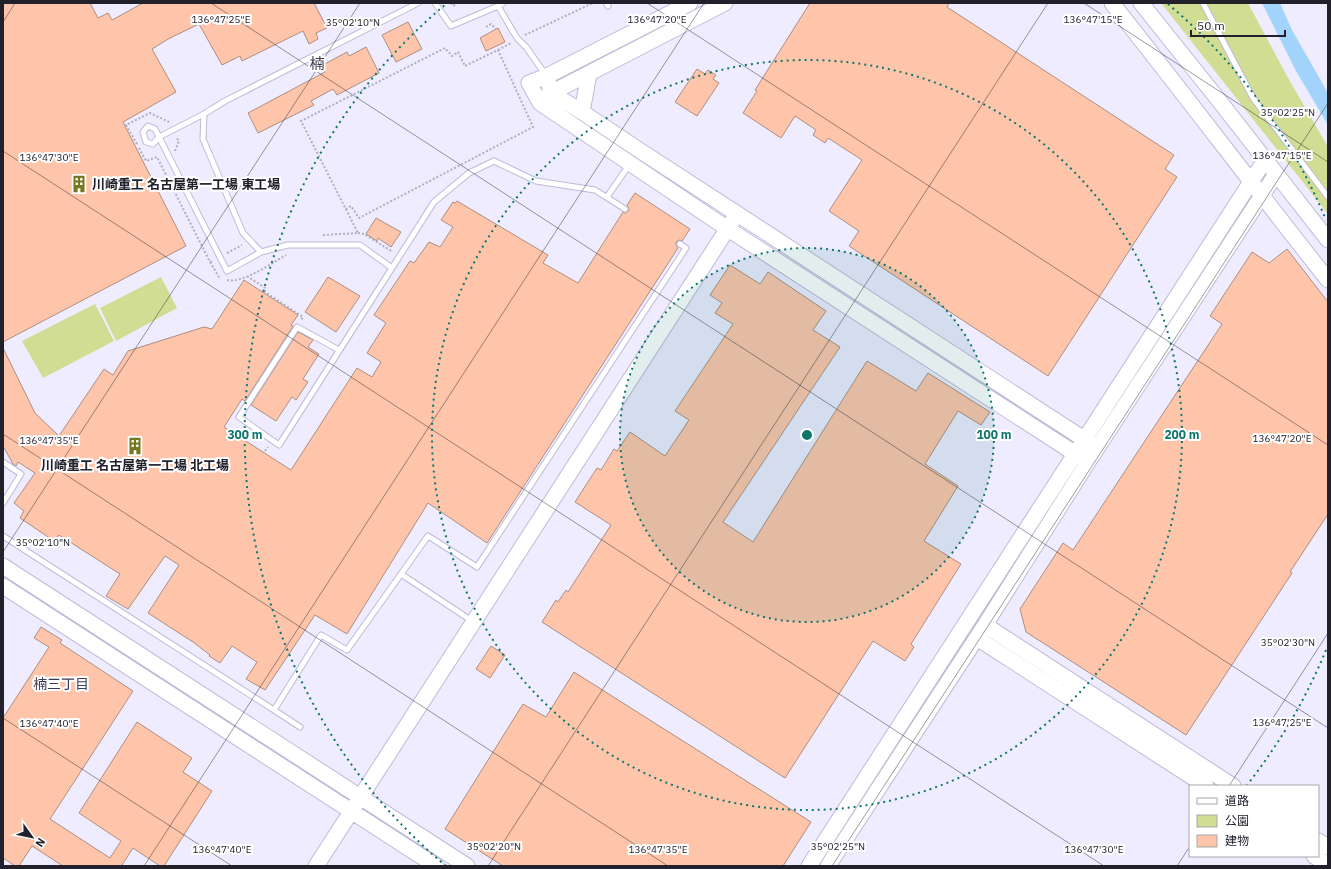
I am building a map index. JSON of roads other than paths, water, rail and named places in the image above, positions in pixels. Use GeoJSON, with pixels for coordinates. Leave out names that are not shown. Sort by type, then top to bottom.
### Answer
{"type":"FeatureCollection","features":[{"type":"Feature","properties":{"kind":"street"},"geometry":{"type":"LineString","coordinates":[[690,3],[547,76],[529,83],[546,98],[630,163],[728,229],[1088,462]]}},
{"type":"Feature","properties":{"kind":"street"},"geometry":{"type":"LineString","coordinates":[[546,98],[725,3]]}},
{"type":"Feature","properties":{"kind":"street"},"geometry":{"type":"LineString","coordinates":[[1112,3],[1198,112],[1250,182],[1328,280]]}},
{"type":"Feature","properties":{"kind":"street"},"geometry":{"type":"LineString","coordinates":[[1141,3],[1328,240]]}},
{"type":"Feature","properties":{"kind":"street"},"geometry":{"type":"LineString","coordinates":[[582,112],[589,74]]}},
{"type":"Feature","properties":{"kind":"street"},"geometry":{"type":"LineString","coordinates":[[546,98],[582,112],[1098,448]]}},
{"type":"Feature","properties":{"kind":"street"},"geometry":{"type":"LineString","coordinates":[[809,866],[1265,160]]}},
{"type":"Feature","properties":{"kind":"street"},"geometry":{"type":"LineString","coordinates":[[828,866],[985,625],[1088,462],[1276,174]]}},
{"type":"Feature","properties":{"kind":"street"},"geometry":{"type":"LineString","coordinates":[[316,866],[737,214]]}},
{"type":"Feature","properties":{"kind":"street"},"geometry":{"type":"LineString","coordinates":[[3,566],[467,866]]}},
{"type":"Feature","properties":{"kind":"street"},"geometry":{"type":"LineString","coordinates":[[3,586],[436,866]]}},
{"type":"Feature","properties":{"kind":"street"},"geometry":{"type":"LineString","coordinates":[[985,625],[1231,785]]}},
{"type":"Feature","properties":{"kind":"street"},"geometry":{"type":"LineString","coordinates":[[976,638],[1204,785]]}},
{"type":"Feature","properties":{"kind":"street"},"geometry":{"type":"LineString","coordinates":[[1319,842],[1328,847]]}},
{"type":"Feature","properties":{"kind":"street"},"geometry":{"type":"LineString","coordinates":[[1316,857],[1328,865]]}},
{"type":"Feature","properties":{"kind":"lane"},"geometry":{"type":"LineString","coordinates":[[392,268],[360,245],[288,245],[261,252],[227,271],[159,137],[204,114],[225,101],[418,3]]}},
{"type":"Feature","properties":{"kind":"lane"},"geometry":{"type":"LineString","coordinates":[[435,3],[451,26],[501,4],[517,38],[519,38],[547,76]]}},
{"type":"Feature","properties":{"kind":"lane"},"geometry":{"type":"LineString","coordinates":[[1203,3],[1253,98],[1328,197]]}},
{"type":"Feature","properties":{"kind":"lane"},"geometry":{"type":"LineString","coordinates":[[204,114],[203,139],[243,233],[261,252]]}},
{"type":"Feature","properties":{"kind":"lane"},"geometry":{"type":"LineString","coordinates":[[607,197],[639,150]]}},
{"type":"Feature","properties":{"kind":"lane"},"geometry":{"type":"LineString","coordinates":[[339,350],[297,327],[239,416],[279,445],[434,202],[469,173],[494,161],[536,181],[595,190],[625,208]]}},
{"type":"Feature","properties":{"kind":"lane"},"geometry":{"type":"LineString","coordinates":[[274,710],[322,636],[347,650],[428,536],[478,567],[686,248],[680,244]]}},
{"type":"Feature","properties":{"kind":"lane"},"geometry":{"type":"LineString","coordinates":[[3,462],[21,474],[3,503]]}},
{"type":"Feature","properties":{"kind":"lane"},"geometry":{"type":"LineString","coordinates":[[3,536],[300,727]]}},
{"type":"Feature","properties":{"kind":"lane"},"geometry":{"type":"LineString","coordinates":[[401,574],[474,622]]}},
{"type":"Feature","properties":{"kind":"water"},"geometry":{"type":"Polygon","coordinates":[[[1262,3],[1280,3],[1292,30],[1328,93],[1328,125],[1296,71],[1262,3]]]}},
{"type":"Feature","properties":{"kind":"place","name":"川崎重工 名古屋第一工場 東工場"},"geometry":{"type":"Point","coordinates":[79,184]}},
{"type":"Feature","properties":{"kind":"place","name":"川崎重工 名古屋第一工場 北工場"},"geometry":{"type":"Point","coordinates":[135,446]}},
{"type":"Feature","properties":{"kind":"district","name":"楠"},"geometry":{"type":"Point","coordinates":[317,63]}},
{"type":"Feature","properties":{"kind":"district","name":"楠三丁目"},"geometry":{"type":"Point","coordinates":[61,684]}}]}
